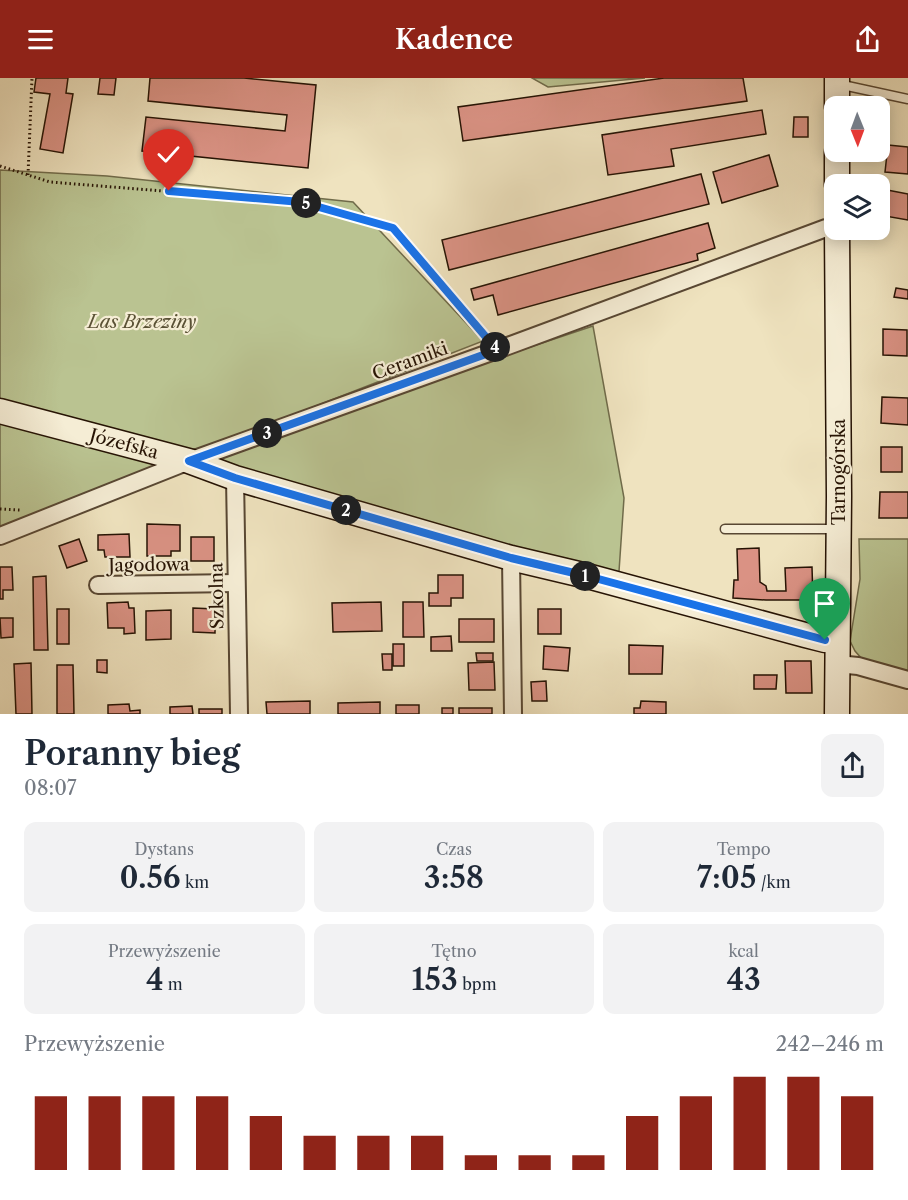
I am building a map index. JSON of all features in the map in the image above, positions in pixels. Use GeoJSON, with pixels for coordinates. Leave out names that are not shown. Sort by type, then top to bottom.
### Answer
{"type":"FeatureCollection","features":[{"type":"Feature","properties":{"kind":"street","name":"Ceramiki"},"geometry":{"type":"LineString","coordinates":[[0,536],[189,461],[824,229]]}},
{"type":"Feature","properties":{"kind":"street","name":"Tarnogórska"},"geometry":{"type":"LineString","coordinates":[[836,240],[839,528],[837,714]]}},
{"type":"Feature","properties":{"kind":"street","name":"Józefska"},"geometry":{"type":"LineString","coordinates":[[0,411],[189,461],[235,478],[511,558],[815,637],[836,640]]}},
{"type":"Feature","properties":{"kind":"street","name":"Szkolna"},"geometry":{"type":"LineString","coordinates":[[235,478],[239,714]]}},
{"type":"Feature","properties":{"kind":"street"},"geometry":{"type":"LineString","coordinates":[[511,558],[513,714]]}},
{"type":"Feature","properties":{"kind":"street","name":"Jagodowa"},"geometry":{"type":"LineString","coordinates":[[99,585],[236,583]]}},
{"type":"Feature","properties":{"kind":"street"},"geometry":{"type":"LineString","coordinates":[[837,664],[858,666],[908,680]]}},
{"type":"Feature","properties":{"kind":"lane"},"geometry":{"type":"LineString","coordinates":[[835,88],[908,99]]}},
{"type":"Feature","properties":{"kind":"lane"},"geometry":{"type":"LineString","coordinates":[[725,529],[826,530],[839,528]]}},
{"type":"Feature","properties":{"kind":"path"},"geometry":{"type":"LineString","coordinates":[[28,175],[33,78]]}},
{"type":"Feature","properties":{"kind":"path"},"geometry":{"type":"LineString","coordinates":[[0,166],[50,182],[301,202],[393,228],[497,350]]}},
{"type":"Feature","properties":{"kind":"green space"},"geometry":{"type":"Polygon","coordinates":[[[532,78],[645,78],[548,87],[532,78]]]}},
{"type":"Feature","properties":{"kind":"green space","name":"Las Brzeziny"},"geometry":{"type":"Polygon","coordinates":[[[0,170],[107,176],[353,202],[483,341],[0,529],[0,170]]]}},
{"type":"Feature","properties":{"kind":"green space"},"geometry":{"type":"Polygon","coordinates":[[[593,326],[624,498],[618,586],[189,461],[593,326]]]}},
{"type":"Feature","properties":{"kind":"green space"},"geometry":{"type":"Polygon","coordinates":[[[859,539],[908,539],[908,672],[863,660],[850,641],[860,579],[859,539]]]}},
{"type":"Feature","properties":{"kind":"building"},"geometry":{"type":"Polygon","coordinates":[[[36,78],[68,78],[66,93],[73,94],[63,153],[40,149],[50,94],[34,92],[36,78]]]}},
{"type":"Feature","properties":{"kind":"building"},"geometry":{"type":"Polygon","coordinates":[[[100,78],[116,78],[114,95],[98,94],[100,78]]]}},
{"type":"Feature","properties":{"kind":"building"},"geometry":{"type":"Polygon","coordinates":[[[150,78],[244,78],[316,85],[308,168],[142,151],[146,117],[285,131],[287,115],[148,101],[150,78]]]}},
{"type":"Feature","properties":{"kind":"building"},"geometry":{"type":"Polygon","coordinates":[[[664,78],[743,78],[747,101],[463,141],[458,107],[664,78]]]}},
{"type":"Feature","properties":{"kind":"building"},"geometry":{"type":"Polygon","coordinates":[[[762,110],[766,134],[671,149],[674,166],[608,175],[602,135],[762,110]]]}},
{"type":"Feature","properties":{"kind":"building"},"geometry":{"type":"Polygon","coordinates":[[[794,117],[808,117],[808,137],[793,137],[794,117]]]}},
{"type":"Feature","properties":{"kind":"building"},"geometry":{"type":"Polygon","coordinates":[[[890,145],[908,147],[908,174],[885,172],[886,162],[890,162],[890,145]]]}},
{"type":"Feature","properties":{"kind":"building"},"geometry":{"type":"Polygon","coordinates":[[[769,155],[778,186],[722,203],[713,172],[769,155]]]}},
{"type":"Feature","properties":{"kind":"building"},"geometry":{"type":"Polygon","coordinates":[[[701,174],[709,204],[449,270],[442,240],[701,174]]]}},
{"type":"Feature","properties":{"kind":"building"},"geometry":{"type":"Polygon","coordinates":[[[890,191],[908,194],[908,220],[890,217],[890,191]]]}},
{"type":"Feature","properties":{"kind":"building"},"geometry":{"type":"Polygon","coordinates":[[[708,223],[715,248],[697,254],[698,260],[498,315],[493,295],[474,300],[471,289],[708,223]]]}},
{"type":"Feature","properties":{"kind":"building"},"geometry":{"type":"Polygon","coordinates":[[[896,288],[908,290],[908,299],[894,297],[896,288]]]}},
{"type":"Feature","properties":{"kind":"building"},"geometry":{"type":"Polygon","coordinates":[[[883,329],[907,330],[907,356],[883,355],[883,329]]]}},
{"type":"Feature","properties":{"kind":"building"},"geometry":{"type":"Polygon","coordinates":[[[882,397],[908,398],[908,425],[881,423],[882,397]]]}},
{"type":"Feature","properties":{"kind":"building"},"geometry":{"type":"Polygon","coordinates":[[[881,447],[902,447],[902,472],[881,472],[881,447]]]}},
{"type":"Feature","properties":{"kind":"building"},"geometry":{"type":"Polygon","coordinates":[[[880,492],[908,492],[908,518],[879,518],[880,492]]]}},
{"type":"Feature","properties":{"kind":"building"},"geometry":{"type":"Polygon","coordinates":[[[147,524],[180,525],[180,551],[171,551],[171,556],[147,556],[147,524]]]}},
{"type":"Feature","properties":{"kind":"building"},"geometry":{"type":"Polygon","coordinates":[[[129,534],[130,557],[105,557],[104,550],[98,550],[98,535],[129,534]]]}},
{"type":"Feature","properties":{"kind":"building"},"geometry":{"type":"Polygon","coordinates":[[[191,537],[214,537],[214,561],[191,561],[191,537]]]}},
{"type":"Feature","properties":{"kind":"building"},"geometry":{"type":"Polygon","coordinates":[[[79,539],[87,561],[67,568],[59,546],[79,539]]]}},
{"type":"Feature","properties":{"kind":"building"},"geometry":{"type":"Polygon","coordinates":[[[759,548],[760,582],[766,586],[767,591],[786,591],[785,568],[812,567],[813,600],[733,598],[734,580],[738,580],[737,549],[759,548]]]}},
{"type":"Feature","properties":{"kind":"building"},"geometry":{"type":"Polygon","coordinates":[[[0,567],[12,567],[13,590],[3,590],[3,599],[0,599],[0,567]]]}},
{"type":"Feature","properties":{"kind":"building"},"geometry":{"type":"Polygon","coordinates":[[[438,575],[463,575],[463,598],[451,598],[451,606],[429,606],[429,593],[438,593],[438,575]]]}},
{"type":"Feature","properties":{"kind":"building"},"geometry":{"type":"Polygon","coordinates":[[[46,576],[48,650],[34,650],[33,577],[46,576]]]}},
{"type":"Feature","properties":{"kind":"building"},"geometry":{"type":"Polygon","coordinates":[[[128,602],[129,608],[134,608],[135,633],[124,634],[124,628],[108,628],[107,603],[128,602]]]}},
{"type":"Feature","properties":{"kind":"building"},"geometry":{"type":"Polygon","coordinates":[[[381,602],[382,631],[333,632],[332,603],[381,602]]]}},
{"type":"Feature","properties":{"kind":"building"},"geometry":{"type":"Polygon","coordinates":[[[403,602],[423,602],[424,637],[403,637],[403,602]]]}},
{"type":"Feature","properties":{"kind":"building"},"geometry":{"type":"Polygon","coordinates":[[[193,608],[215,609],[215,633],[193,632],[193,608]]]}},
{"type":"Feature","properties":{"kind":"building"},"geometry":{"type":"Polygon","coordinates":[[[57,609],[69,609],[69,644],[57,644],[57,609]]]}},
{"type":"Feature","properties":{"kind":"building"},"geometry":{"type":"Polygon","coordinates":[[[538,609],[561,609],[561,634],[538,634],[538,609]]]}},
{"type":"Feature","properties":{"kind":"building"},"geometry":{"type":"Polygon","coordinates":[[[171,610],[171,639],[146,640],[146,611],[171,610]]]}},
{"type":"Feature","properties":{"kind":"building"},"geometry":{"type":"Polygon","coordinates":[[[0,618],[13,618],[13,637],[1,638],[0,618]]]}},
{"type":"Feature","properties":{"kind":"building"},"geometry":{"type":"Polygon","coordinates":[[[459,619],[494,619],[494,642],[459,642],[459,619]]]}},
{"type":"Feature","properties":{"kind":"building"},"geometry":{"type":"Polygon","coordinates":[[[451,636],[452,651],[431,651],[431,637],[451,636]]]}},
{"type":"Feature","properties":{"kind":"building"},"geometry":{"type":"Polygon","coordinates":[[[393,644],[404,644],[404,666],[393,666],[393,644]]]}},
{"type":"Feature","properties":{"kind":"building"},"geometry":{"type":"Polygon","coordinates":[[[629,645],[663,646],[662,674],[629,674],[629,645]]]}},
{"type":"Feature","properties":{"kind":"building"},"geometry":{"type":"Polygon","coordinates":[[[544,646],[570,648],[568,671],[543,669],[544,646]]]}},
{"type":"Feature","properties":{"kind":"building"},"geometry":{"type":"Polygon","coordinates":[[[476,653],[493,653],[493,661],[477,661],[476,653]]]}},
{"type":"Feature","properties":{"kind":"building"},"geometry":{"type":"Polygon","coordinates":[[[382,654],[392,654],[392,670],[383,670],[382,654]]]}},
{"type":"Feature","properties":{"kind":"building"},"geometry":{"type":"Polygon","coordinates":[[[97,660],[107,660],[107,673],[97,672],[97,660]]]}},
{"type":"Feature","properties":{"kind":"building"},"geometry":{"type":"Polygon","coordinates":[[[785,661],[811,661],[812,693],[786,693],[785,661]]]}},
{"type":"Feature","properties":{"kind":"building"},"geometry":{"type":"Polygon","coordinates":[[[494,662],[495,690],[469,690],[468,663],[494,662]]]}},
{"type":"Feature","properties":{"kind":"building"},"geometry":{"type":"Polygon","coordinates":[[[31,663],[32,714],[16,714],[14,664],[31,663]]]}},
{"type":"Feature","properties":{"kind":"building"},"geometry":{"type":"Polygon","coordinates":[[[57,665],[73,665],[74,714],[57,714],[57,665]]]}},
{"type":"Feature","properties":{"kind":"building"},"geometry":{"type":"Polygon","coordinates":[[[754,675],[777,675],[776,689],[754,689],[754,675]]]}},
{"type":"Feature","properties":{"kind":"building"},"geometry":{"type":"Polygon","coordinates":[[[546,681],[547,701],[532,701],[531,682],[546,681]]]}},
{"type":"Feature","properties":{"kind":"building"},"geometry":{"type":"Polygon","coordinates":[[[310,701],[310,714],[267,714],[266,702],[310,701]]]}},
{"type":"Feature","properties":{"kind":"building"},"geometry":{"type":"Polygon","coordinates":[[[641,701],[666,702],[666,714],[634,714],[634,708],[640,708],[641,701]]]}},
{"type":"Feature","properties":{"kind":"building"},"geometry":{"type":"Polygon","coordinates":[[[380,702],[380,714],[338,714],[338,703],[380,702]]]}},
{"type":"Feature","properties":{"kind":"building"},"geometry":{"type":"Polygon","coordinates":[[[129,704],[130,711],[140,710],[140,714],[108,714],[108,705],[129,704]]]}},
{"type":"Feature","properties":{"kind":"building"},"geometry":{"type":"Polygon","coordinates":[[[396,705],[419,705],[419,714],[396,714],[396,705]]]}},
{"type":"Feature","properties":{"kind":"building"},"geometry":{"type":"Polygon","coordinates":[[[192,706],[193,714],[170,714],[170,707],[192,706]]]}},
{"type":"Feature","properties":{"kind":"building"},"geometry":{"type":"Polygon","coordinates":[[[442,708],[453,708],[453,714],[442,714],[442,708]]]}},
{"type":"Feature","properties":{"kind":"building"},"geometry":{"type":"Polygon","coordinates":[[[459,708],[492,708],[492,714],[459,714],[459,708]]]}},
{"type":"Feature","properties":{"kind":"building"},"geometry":{"type":"Polygon","coordinates":[[[199,709],[222,709],[222,714],[199,714],[199,709]]]}},
{"type":"Feature","properties":{"kind":"route"},"geometry":{"type":"LineString","coordinates":[[169,191],[301,202],[393,228],[497,350],[189,461],[235,478],[511,558],[591,577],[825,640]]}}]}
